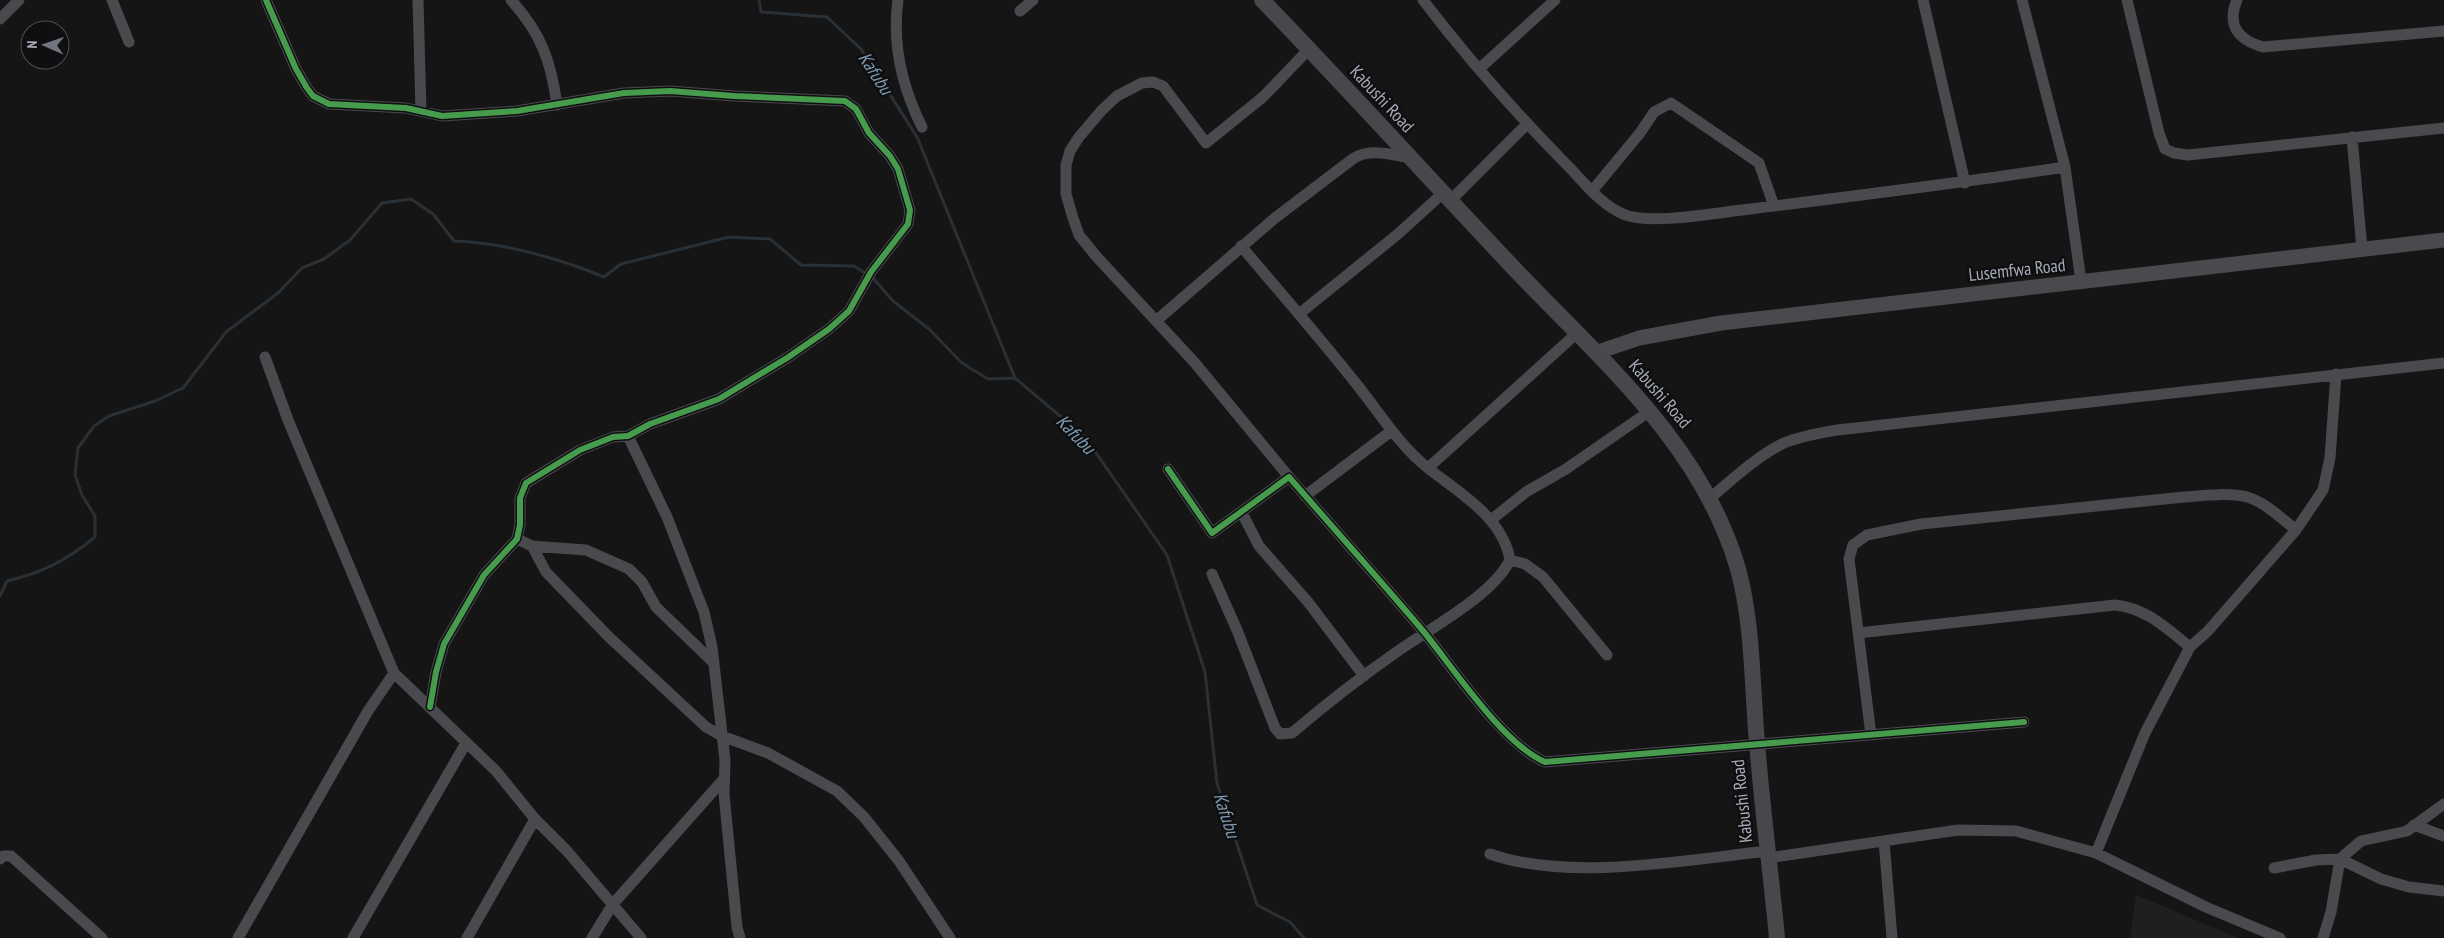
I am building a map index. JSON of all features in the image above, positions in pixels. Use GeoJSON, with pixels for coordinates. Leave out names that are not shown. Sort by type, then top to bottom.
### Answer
{"type":"FeatureCollection","features":[{"type":"Feature","properties":{"kind":"main road","name":"Kabushi Road"},"geometry":{"type":"LineString","coordinates":[[1262,0],[1577,333],[1598,352],[1680,448],[1709,499],[1722,524],[1738,571],[1746,618],[1777,938]]}},
{"type":"Feature","properties":{"kind":"street"},"geometry":{"type":"LineString","coordinates":[[0,19],[19,0]]}},
{"type":"Feature","properties":{"kind":"street"},"geometry":{"type":"LineString","coordinates":[[112,0],[129,42]]}},
{"type":"Feature","properties":{"kind":"street"},"geometry":{"type":"LineString","coordinates":[[266,0],[296,69],[313,96],[329,104],[421,111],[442,116],[472,115],[517,112],[624,93],[670,90],[734,96],[839,100],[851,103],[869,133],[890,156],[898,169],[910,210],[908,224],[869,277],[850,311],[787,358],[719,399],[650,424],[628,436],[612,437],[580,450],[526,483],[520,498],[520,526],[516,539],[484,575],[444,644],[436,672],[430,707]]}},
{"type":"Feature","properties":{"kind":"street"},"geometry":{"type":"LineString","coordinates":[[418,0],[421,111]]}},
{"type":"Feature","properties":{"kind":"street"},"geometry":{"type":"LineString","coordinates":[[510,0],[525,16],[544,48],[554,77],[557,105]]}},
{"type":"Feature","properties":{"kind":"street"},"geometry":{"type":"LineString","coordinates":[[898,0],[896,32],[899,63],[913,109],[922,127]]}},
{"type":"Feature","properties":{"kind":"street"},"geometry":{"type":"LineString","coordinates":[[1020,11],[1033,0]]}},
{"type":"Feature","properties":{"kind":"street"},"geometry":{"type":"LineString","coordinates":[[1423,0],[1527,124],[1608,206],[1625,215],[1647,219],[1774,206],[1965,183],[2065,167]]}},
{"type":"Feature","properties":{"kind":"street"},"geometry":{"type":"LineString","coordinates":[[1479,69],[1555,0]]}},
{"type":"Feature","properties":{"kind":"street"},"geometry":{"type":"LineString","coordinates":[[1923,0],[1965,183]]}},
{"type":"Feature","properties":{"kind":"street"},"geometry":{"type":"LineString","coordinates":[[2022,0],[2065,167],[2081,281]]}},
{"type":"Feature","properties":{"kind":"street"},"geometry":{"type":"LineString","coordinates":[[2127,0],[2165,149],[2174,153],[2188,155],[2444,128]]}},
{"type":"Feature","properties":{"kind":"street"},"geometry":{"type":"LineString","coordinates":[[2237,0],[2233,10],[2239,36],[2247,42],[2263,47],[2444,31]]}},
{"type":"Feature","properties":{"kind":"street"},"geometry":{"type":"LineString","coordinates":[[1309,49],[1263,96],[1206,142],[1163,86],[1154,82],[1142,83],[1118,96],[1102,110],[1070,151],[1066,165],[1066,194],[1079,236],[1195,363],[1288,477],[1425,634],[1487,712],[1532,756],[1545,762],[2024,722]]}},
{"type":"Feature","properties":{"kind":"street"},"geometry":{"type":"LineString","coordinates":[[1592,190],[1640,133],[1654,112],[1671,103],[1759,163],[1774,206]]}},
{"type":"Feature","properties":{"kind":"street"},"geometry":{"type":"LineString","coordinates":[[1299,314],[1447,196],[1527,124]]}},
{"type":"Feature","properties":{"kind":"street"},"geometry":{"type":"LineString","coordinates":[[2352,137],[2362,249]]}},
{"type":"Feature","properties":{"kind":"street"},"geometry":{"type":"LineString","coordinates":[[1156,321],[1241,246],[1364,153],[1377,152],[1411,158]]}},
{"type":"Feature","properties":{"kind":"street","name":"Lusemfwa Road"},"geometry":{"type":"LineString","coordinates":[[1598,352],[1639,338],[1720,323],[2444,240]]}},
{"type":"Feature","properties":{"kind":"street"},"geometry":{"type":"LineString","coordinates":[[1212,574],[1280,734],[1292,733],[1364,676],[1450,617],[1503,573],[1510,560],[1508,550],[1491,520],[1428,468],[1390,432],[1359,387],[1241,246]]}},
{"type":"Feature","properties":{"kind":"street"},"geometry":{"type":"LineString","coordinates":[[1428,468],[1577,333]]}},
{"type":"Feature","properties":{"kind":"street"},"geometry":{"type":"LineString","coordinates":[[264,357],[288,420],[394,673],[496,771],[535,819],[567,851],[641,938]]}},
{"type":"Feature","properties":{"kind":"street"},"geometry":{"type":"LineString","coordinates":[[1709,499],[1758,460],[1783,444],[1811,435],[1847,429],[2444,363]]}},
{"type":"Feature","properties":{"kind":"street"},"geometry":{"type":"LineString","coordinates":[[2096,853],[2145,733],[2190,647],[2208,631],[2296,530],[2323,490],[2330,458],[2336,374]]}},
{"type":"Feature","properties":{"kind":"street"},"geometry":{"type":"LineString","coordinates":[[1491,520],[1526,492],[1566,469],[1650,411]]}},
{"type":"Feature","properties":{"kind":"street"},"geometry":{"type":"LineString","coordinates":[[1305,496],[1390,432]]}},
{"type":"Feature","properties":{"kind":"street"},"geometry":{"type":"LineString","coordinates":[[628,436],[667,517],[704,612],[714,663],[722,736],[723,780],[737,927],[740,938]]}},
{"type":"Feature","properties":{"kind":"street"},"geometry":{"type":"LineString","coordinates":[[1168,469],[1212,533],[1242,513],[1288,477]]}},
{"type":"Feature","properties":{"kind":"street"},"geometry":{"type":"LineString","coordinates":[[1871,735],[1849,559],[1853,545],[1867,535],[1920,524],[2184,497],[2227,496],[2247,497],[2266,507],[2296,530]]}},
{"type":"Feature","properties":{"kind":"street"},"geometry":{"type":"LineString","coordinates":[[1242,513],[1258,546],[1308,602],[1364,676]]}},
{"type":"Feature","properties":{"kind":"street"},"geometry":{"type":"LineString","coordinates":[[516,539],[532,546],[586,550],[629,569],[642,582],[661,612],[714,663]]}},
{"type":"Feature","properties":{"kind":"street"},"geometry":{"type":"LineString","coordinates":[[532,546],[546,572],[609,636],[698,720],[722,736],[768,753],[837,790],[864,817],[899,861],[950,938]]}},
{"type":"Feature","properties":{"kind":"street"},"geometry":{"type":"LineString","coordinates":[[1510,560],[1525,564],[1543,577],[1608,655]]}},
{"type":"Feature","properties":{"kind":"street"},"geometry":{"type":"LineString","coordinates":[[1858,633],[2115,605],[2136,608],[2149,614],[2190,647]]}},
{"type":"Feature","properties":{"kind":"street"},"geometry":{"type":"LineString","coordinates":[[238,938],[368,711],[394,673]]}},
{"type":"Feature","properties":{"kind":"street"},"geometry":{"type":"LineString","coordinates":[[353,938],[466,743]]}},
{"type":"Feature","properties":{"kind":"street"},"geometry":{"type":"LineString","coordinates":[[592,938],[613,904],[723,780]]}},
{"type":"Feature","properties":{"kind":"street"},"geometry":{"type":"LineString","coordinates":[[2323,938],[2331,912],[2340,859],[2361,841],[2407,831],[2444,804]]}},
{"type":"Feature","properties":{"kind":"street"},"geometry":{"type":"LineString","coordinates":[[467,938],[535,819]]}},
{"type":"Feature","properties":{"kind":"street"},"geometry":{"type":"LineString","coordinates":[[2414,825],[2444,836]]}},
{"type":"Feature","properties":{"kind":"street"},"geometry":{"type":"LineString","coordinates":[[1490,854],[1514,862],[1623,868],[1768,855],[1958,830],[2016,830],[2096,853],[2208,908],[2280,938]]}},
{"type":"Feature","properties":{"kind":"street"},"geometry":{"type":"LineString","coordinates":[[1884,841],[1892,938]]}},
{"type":"Feature","properties":{"kind":"street"},"geometry":{"type":"LineString","coordinates":[[0,858],[11,856],[102,938]]}},
{"type":"Feature","properties":{"kind":"street"},"geometry":{"type":"LineString","coordinates":[[2274,868],[2316,860],[2340,859],[2381,879],[2409,887],[2444,891]]}},
{"type":"Feature","properties":{"kind":"shaded area"},"geometry":{"type":"Polygon","coordinates":[[[2136,895],[2239,938],[2130,938],[2136,895]]]}},
{"type":"Feature","properties":{"kind":"waterway","name":"Kafubu"},"geometry":{"type":"LineString","coordinates":[[759,0],[761,12],[827,17],[861,49],[917,137],[1015,378],[1085,437],[1167,555],[1205,672],[1217,783],[1257,905],[1290,922],[1304,938]]}},
{"type":"Feature","properties":{"kind":"waterway"},"geometry":{"type":"LineString","coordinates":[[0,596],[7,581],[54,565],[95,537],[95,516],[82,495],[75,475],[78,448],[94,426],[109,416],[155,401],[183,388],[226,332],[278,293],[302,268],[324,259],[350,240],[382,203],[411,199],[433,214],[454,241],[473,242],[530,252],[604,277],[621,264],[729,237],[770,239],[801,265],[854,266],[873,278],[893,301],[929,329],[962,363],[988,379],[1015,378]]}},
{"type":"Feature","properties":{"kind":"cycle path"},"geometry":{"type":"LineString","coordinates":[[266,0],[296,69],[307,88],[313,96],[329,104],[406,108],[442,116],[517,111],[624,93],[670,91],[845,101],[856,109],[869,133],[890,156],[898,169],[910,210],[908,224],[871,272],[849,311],[829,329],[787,358],[719,399],[650,424],[628,436],[613,437],[580,450],[526,483],[520,498],[520,525],[517,539],[484,575],[444,644],[436,672],[430,707]]}},
{"type":"Feature","properties":{"kind":"cycle path"},"geometry":{"type":"LineString","coordinates":[[1168,469],[1212,533],[1289,477],[1424,632],[1496,723],[1529,753],[1545,762],[2024,722]]}}]}
